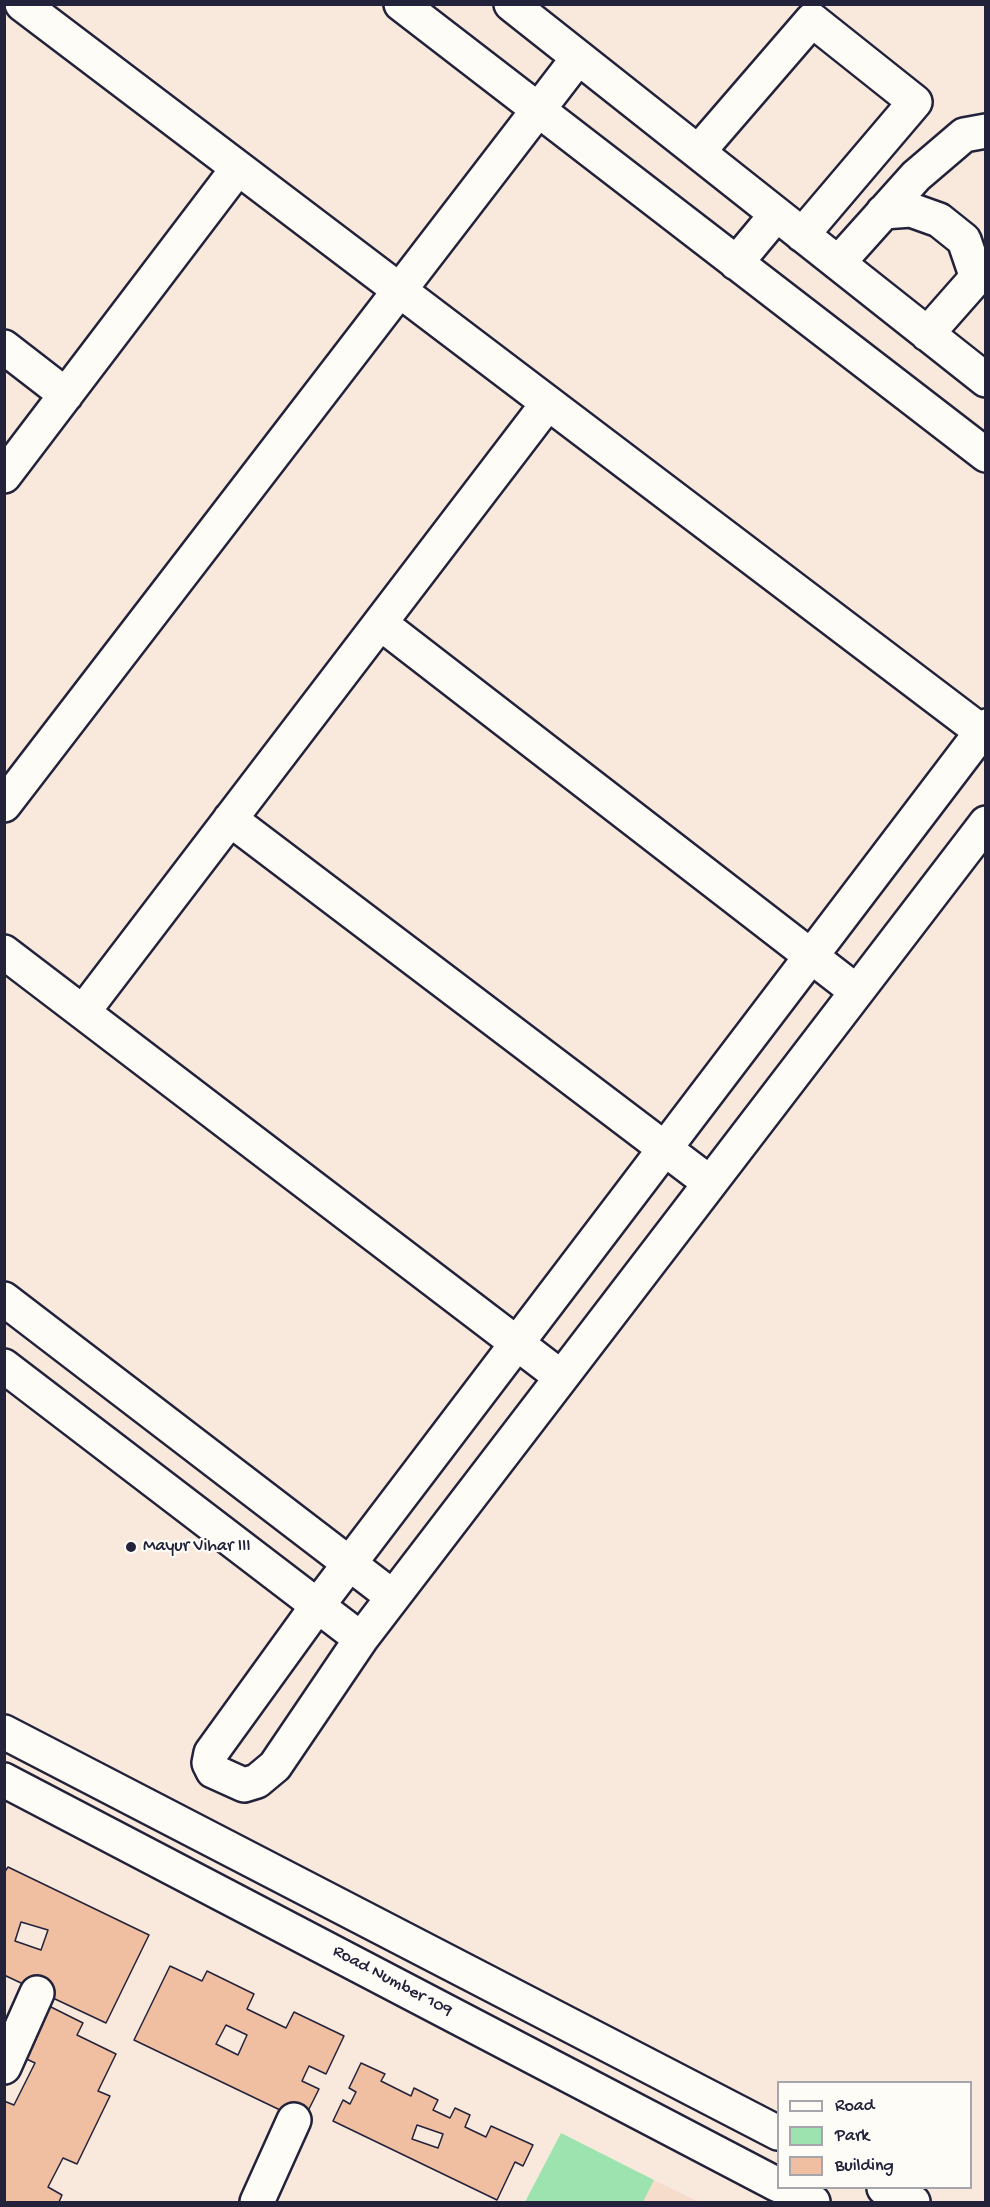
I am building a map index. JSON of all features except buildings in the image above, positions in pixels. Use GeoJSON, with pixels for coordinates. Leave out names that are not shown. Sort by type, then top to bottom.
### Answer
{"type":"FeatureCollection","features":[{"type":"Feature","properties":{"kind":"street"},"geometry":{"type":"LineString","coordinates":[[22,4],[984,731],[318,1605],[212,1753],[209,1763],[213,1771],[244,1785],[257,1781],[275,1766],[361,1639],[986,823]]}},
{"type":"Feature","properties":{"kind":"street"},"geometry":{"type":"LineString","coordinates":[[401,4],[986,455]]}},
{"type":"Feature","properties":{"kind":"street"},"geometry":{"type":"LineString","coordinates":[[511,4],[986,380]]}},
{"type":"Feature","properties":{"kind":"street"},"geometry":{"type":"LineString","coordinates":[[698,152],[813,20],[915,102],[802,235]]}},
{"type":"Feature","properties":{"kind":"street"},"geometry":{"type":"LineString","coordinates":[[4,805],[578,58]]}},
{"type":"Feature","properties":{"kind":"street"},"geometry":{"type":"LineString","coordinates":[[838,263],[916,176],[964,135],[986,131]]}},
{"type":"Feature","properties":{"kind":"street"},"geometry":{"type":"LineString","coordinates":[[4,476],[237,168]]}},
{"type":"Feature","properties":{"kind":"street"},"geometry":{"type":"LineString","coordinates":[[884,212],[911,210],[939,219],[964,240],[981,272],[927,334]]}},
{"type":"Feature","properties":{"kind":"street"},"geometry":{"type":"LineString","coordinates":[[736,263],[776,215]]}},
{"type":"Feature","properties":{"kind":"street"},"geometry":{"type":"LineString","coordinates":[[4,348],[66,395]]}},
{"type":"Feature","properties":{"kind":"street"},"geometry":{"type":"LineString","coordinates":[[82,1012],[548,403]]}},
{"type":"Feature","properties":{"kind":"street"},"geometry":{"type":"LineString","coordinates":[[380,623],[856,992]]}},
{"type":"Feature","properties":{"kind":"street"},"geometry":{"type":"LineString","coordinates":[[230,819],[710,1183]]}},
{"type":"Feature","properties":{"kind":"street"},"geometry":{"type":"LineString","coordinates":[[4,952],[561,1377]]}},
{"type":"Feature","properties":{"kind":"street"},"geometry":{"type":"LineString","coordinates":[[4,1299],[393,1597]]}},
{"type":"Feature","properties":{"kind":"street"},"geometry":{"type":"LineString","coordinates":[[4,1366],[361,1639]]}},
{"type":"Feature","properties":{"kind":"street"},"geometry":{"type":"LineString","coordinates":[[4,1732],[777,2132]]}},
{"type":"Feature","properties":{"kind":"street","name":"Road Number 109"},"geometry":{"type":"LineString","coordinates":[[4,1780],[777,2184]]}},
{"type":"Feature","properties":{"kind":"street"},"geometry":{"type":"LineString","coordinates":[[4,2067],[37,1993]]}},
{"type":"Feature","properties":{"kind":"street"},"geometry":{"type":"LineString","coordinates":[[257,2202],[294,2120]]}},
{"type":"Feature","properties":{"kind":"street"},"geometry":{"type":"LineString","coordinates":[[788,2189],[813,2202]]}},
{"type":"Feature","properties":{"kind":"street"},"geometry":{"type":"LineString","coordinates":[[888,2189],[913,2202]]}},
{"type":"Feature","properties":{"kind":"shaded area"},"geometry":{"type":"Polygon","coordinates":[[[654,2180],[699,2202],[643,2202],[654,2180]]]}},
{"type":"Feature","properties":{"kind":"green space"},"geometry":{"type":"Polygon","coordinates":[[[561,2133],[654,2180],[643,2202],[525,2202],[561,2133]]]}},
{"type":"Feature","properties":{"kind":"place","name":"Mayur Vihar III"},"geometry":{"type":"Point","coordinates":[131,1547]}}]}
